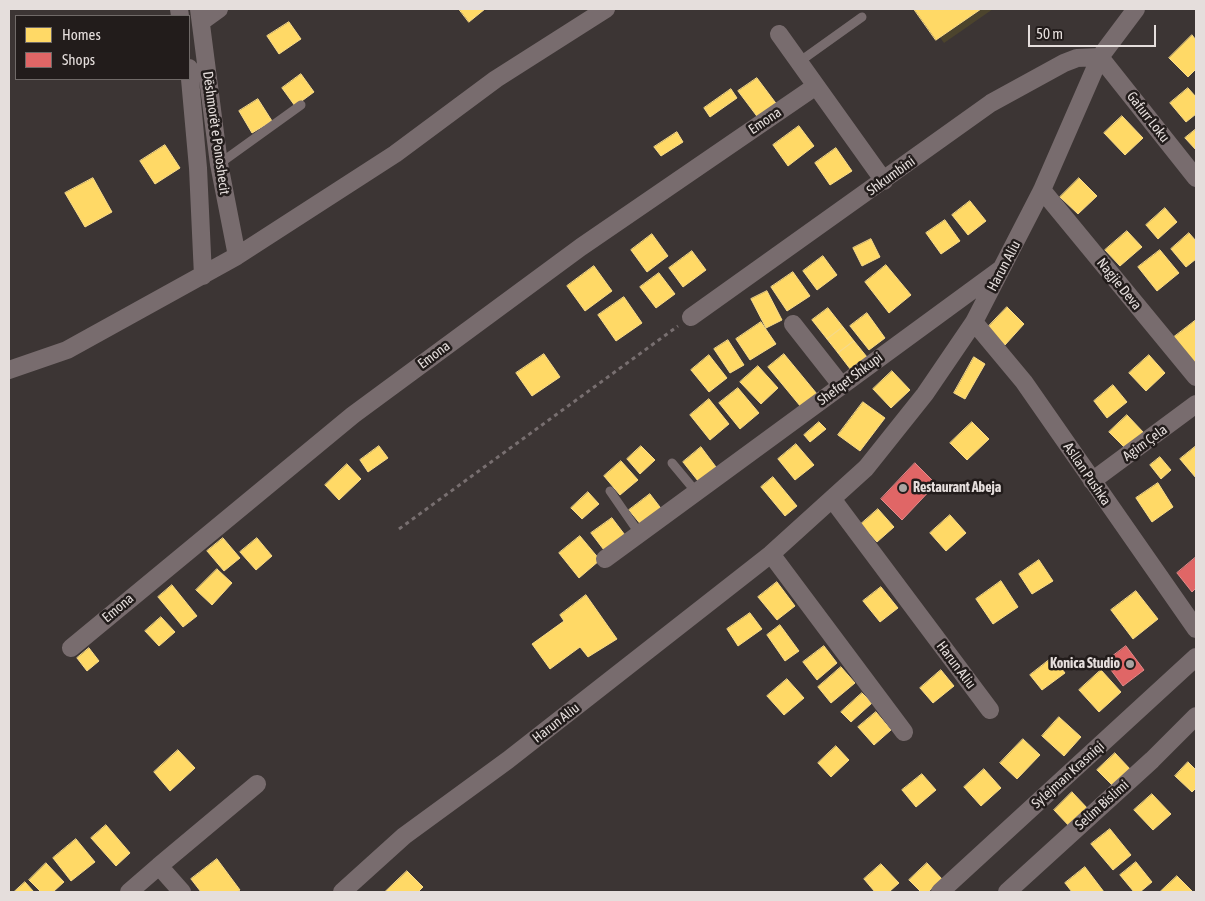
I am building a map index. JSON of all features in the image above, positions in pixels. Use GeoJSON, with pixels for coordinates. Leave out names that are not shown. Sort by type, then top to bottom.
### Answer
{"type":"FeatureCollection","features":[{"type":"Feature","properties":{"kind":"street"},"geometry":{"type":"LineString","coordinates":[[200,15],[219,9]]}},
{"type":"Feature","properties":{"kind":"street"},"geometry":{"type":"LineString","coordinates":[[9,370],[67,350],[237,256],[387,160],[496,79],[606,9]]}},
{"type":"Feature","properties":{"kind":"street","name":"Harun Aliu"},"geometry":{"type":"LineString","coordinates":[[342,892],[404,836],[508,760],[771,554],[833,500],[866,468],[925,394],[974,322],[1005,266],[1042,190],[1100,57],[1136,9]]}},
{"type":"Feature","properties":{"kind":"street","name":"Dëshmorët e Ponoshecit"},"geometry":{"type":"LineString","coordinates":[[200,15],[219,164],[237,256]]}},
{"type":"Feature","properties":{"kind":"street"},"geometry":{"type":"LineString","coordinates":[[779,34],[884,181]]}},
{"type":"Feature","properties":{"kind":"street","name":"Gafurr Loku"},"geometry":{"type":"LineString","coordinates":[[1100,57],[1196,178]]}},
{"type":"Feature","properties":{"kind":"street","name":"Shkumbini"},"geometry":{"type":"LineString","coordinates":[[691,316],[884,181],[991,103],[1064,63],[1077,58],[1100,57]]}},
{"type":"Feature","properties":{"kind":"street","name":"Dëshmorët e Ponoshecit"},"geometry":{"type":"LineString","coordinates":[[190,80],[203,276]]}},
{"type":"Feature","properties":{"kind":"street","name":"Emona"},"geometry":{"type":"LineString","coordinates":[[71,648],[353,415],[581,247],[816,86]]}},
{"type":"Feature","properties":{"kind":"street"},"geometry":{"type":"LineString","coordinates":[[192,104],[211,101]]}},
{"type":"Feature","properties":{"kind":"street","name":"Nagjie Deva"},"geometry":{"type":"LineString","coordinates":[[1042,190],[1196,377]]}},
{"type":"Feature","properties":{"kind":"street","name":"Shefqet Shkupi"},"geometry":{"type":"LineString","coordinates":[[605,559],[1005,266]]}},
{"type":"Feature","properties":{"kind":"street","name":"Asllan Pushka"},"geometry":{"type":"LineString","coordinates":[[974,322],[1024,382],[1196,630]]}},
{"type":"Feature","properties":{"kind":"street"},"geometry":{"type":"LineString","coordinates":[[793,324],[841,385]]}},
{"type":"Feature","properties":{"kind":"street","name":"Agim Çela"},"geometry":{"type":"LineString","coordinates":[[1092,481],[1196,404]]}},
{"type":"Feature","properties":{"kind":"street","name":"Harun Aliu"},"geometry":{"type":"LineString","coordinates":[[833,500],[990,710]]}},
{"type":"Feature","properties":{"kind":"street"},"geometry":{"type":"LineString","coordinates":[[771,554],[904,732]]}},
{"type":"Feature","properties":{"kind":"street","name":"Sylejman Krasniqi"},"geometry":{"type":"LineString","coordinates":[[940,892],[1196,657]]}},
{"type":"Feature","properties":{"kind":"street","name":"Selim Bislimi"},"geometry":{"type":"LineString","coordinates":[[1007,892],[1152,760],[1196,716]]}},
{"type":"Feature","properties":{"kind":"street"},"geometry":{"type":"LineString","coordinates":[[129,892],[257,784]]}},
{"type":"Feature","properties":{"kind":"street"},"geometry":{"type":"LineString","coordinates":[[159,866],[182,892]]}},
{"type":"Feature","properties":{"kind":"lane"},"geometry":{"type":"LineString","coordinates":[[799,62],[862,17]]}},
{"type":"Feature","properties":{"kind":"lane"},"geometry":{"type":"LineString","coordinates":[[219,164],[301,105]]}},
{"type":"Feature","properties":{"kind":"lane"},"geometry":{"type":"LineString","coordinates":[[672,463],[696,493]]}},
{"type":"Feature","properties":{"kind":"lane"},"geometry":{"type":"LineString","coordinates":[[610,492],[639,533]]}},
{"type":"Feature","properties":{"kind":"path"},"geometry":{"type":"LineString","coordinates":[[399,529],[691,316]]}},
{"type":"Feature","properties":{"kind":"shaded area"},"geometry":{"type":"Polygon","coordinates":[[[920,9],[993,9],[944,43],[920,9]]]}},
{"type":"Feature","properties":{"kind":"building: Homes"},"geometry":{"type":"Polygon","coordinates":[[[459,9],[485,9],[469,22],[459,9]]]}},
{"type":"Feature","properties":{"kind":"building: Homes"},"geometry":{"type":"Polygon","coordinates":[[[914,9],[981,9],[936,40],[914,9]]]}},
{"type":"Feature","properties":{"kind":"building: Homes"},"geometry":{"type":"Polygon","coordinates":[[[289,22],[301,39],[279,54],[267,36],[289,22]]]}},
{"type":"Feature","properties":{"kind":"building: Homes"},"geometry":{"type":"Polygon","coordinates":[[[1192,35],[1196,40],[1196,69],[1188,77],[1169,58],[1192,35]]]}},
{"type":"Feature","properties":{"kind":"building: Homes"},"geometry":{"type":"Polygon","coordinates":[[[301,74],[314,92],[295,106],[282,88],[301,74]]]}},
{"type":"Feature","properties":{"kind":"building: Homes"},"geometry":{"type":"Polygon","coordinates":[[[757,78],[778,106],[759,119],[738,91],[757,78]]]}},
{"type":"Feature","properties":{"kind":"building: Homes"},"geometry":{"type":"Polygon","coordinates":[[[1188,88],[1196,97],[1196,114],[1186,122],[1170,103],[1188,88]]]}},
{"type":"Feature","properties":{"kind":"building: Homes"},"geometry":{"type":"Polygon","coordinates":[[[731,89],[737,98],[710,117],[704,108],[731,89]]]}},
{"type":"Feature","properties":{"kind":"building: Homes"},"geometry":{"type":"Polygon","coordinates":[[[258,99],[272,121],[252,133],[239,111],[258,99]]]}},
{"type":"Feature","properties":{"kind":"building: Homes"},"geometry":{"type":"Polygon","coordinates":[[[1122,116],[1143,138],[1125,155],[1104,133],[1122,116]]]}},
{"type":"Feature","properties":{"kind":"building: Homes"},"geometry":{"type":"Polygon","coordinates":[[[799,126],[814,146],[788,166],[773,145],[799,126]]]}},
{"type":"Feature","properties":{"kind":"building: Homes"},"geometry":{"type":"Polygon","coordinates":[[[1196,129],[1196,150],[1185,138],[1196,129]]]}},
{"type":"Feature","properties":{"kind":"building: Homes"},"geometry":{"type":"Polygon","coordinates":[[[677,132],[683,142],[661,156],[654,147],[677,132]]]}},
{"type":"Feature","properties":{"kind":"building: Homes"},"geometry":{"type":"Polygon","coordinates":[[[165,145],[180,168],[155,184],[140,161],[165,145]]]}},
{"type":"Feature","properties":{"kind":"building: Homes"},"geometry":{"type":"Polygon","coordinates":[[[836,148],[852,171],[830,185],[815,163],[836,148]]]}},
{"type":"Feature","properties":{"kind":"building: Homes"},"geometry":{"type":"Polygon","coordinates":[[[93,178],[112,212],[85,227],[65,193],[93,178]]]}},
{"type":"Feature","properties":{"kind":"building: Homes"},"geometry":{"type":"Polygon","coordinates":[[[1079,178],[1097,196],[1078,214],[1060,197],[1079,178]]]}},
{"type":"Feature","properties":{"kind":"building: Homes"},"geometry":{"type":"Polygon","coordinates":[[[970,201],[986,221],[968,235],[952,215],[970,201]]]}},
{"type":"Feature","properties":{"kind":"building: Homes"},"geometry":{"type":"Polygon","coordinates":[[[1165,208],[1177,222],[1158,239],[1146,225],[1165,208]]]}},
{"type":"Feature","properties":{"kind":"building: Homes"},"geometry":{"type":"Polygon","coordinates":[[[945,220],[960,241],[941,254],[926,233],[945,220]]]}},
{"type":"Feature","properties":{"kind":"building: Homes"},"geometry":{"type":"Polygon","coordinates":[[[1127,231],[1142,247],[1120,266],[1105,250],[1127,231]]]}},
{"type":"Feature","properties":{"kind":"building: Homes"},"geometry":{"type":"Polygon","coordinates":[[[1189,233],[1196,241],[1196,259],[1186,267],[1171,249],[1189,233]]]}},
{"type":"Feature","properties":{"kind":"building: Homes"},"geometry":{"type":"Polygon","coordinates":[[[652,234],[668,256],[647,272],[631,250],[652,234]]]}},
{"type":"Feature","properties":{"kind":"building: Homes"},"geometry":{"type":"Polygon","coordinates":[[[871,239],[880,257],[862,266],[853,248],[871,239]]]}},
{"type":"Feature","properties":{"kind":"building: Homes"},"geometry":{"type":"Polygon","coordinates":[[[1160,250],[1179,273],[1157,291],[1138,267],[1160,250]]]}},
{"type":"Feature","properties":{"kind":"building: Homes"},"geometry":{"type":"Polygon","coordinates":[[[692,251],[706,270],[683,287],[669,268],[692,251]]]}},
{"type":"Feature","properties":{"kind":"building: Homes"},"geometry":{"type":"Polygon","coordinates":[[[823,256],[837,275],[817,290],[803,271],[823,256]]]}},
{"type":"Feature","properties":{"kind":"building: Homes"},"geometry":{"type":"Polygon","coordinates":[[[886,265],[911,295],[889,313],[865,282],[886,265]]]}},
{"type":"Feature","properties":{"kind":"building: Homes"},"geometry":{"type":"Polygon","coordinates":[[[594,266],[612,291],[585,311],[567,286],[594,266]]]}},
{"type":"Feature","properties":{"kind":"building: Homes"},"geometry":{"type":"Polygon","coordinates":[[[793,272],[810,296],[787,311],[771,287],[793,272]]]}},
{"type":"Feature","properties":{"kind":"building: Homes"},"geometry":{"type":"Polygon","coordinates":[[[659,273],[675,294],[656,308],[640,287],[659,273]]]}},
{"type":"Feature","properties":{"kind":"building: Homes"},"geometry":{"type":"Polygon","coordinates":[[[767,291],[782,320],[766,328],[751,299],[767,291]]]}},
{"type":"Feature","properties":{"kind":"building: Homes"},"geometry":{"type":"Polygon","coordinates":[[[624,297],[642,323],[616,341],[598,315],[624,297]]]}},
{"type":"Feature","properties":{"kind":"building: Homes"},"geometry":{"type":"Polygon","coordinates":[[[1007,307],[1024,324],[1005,345],[987,328],[1007,307]]]}},
{"type":"Feature","properties":{"kind":"building: Homes"},"geometry":{"type":"Polygon","coordinates":[[[828,308],[843,327],[827,339],[812,320],[828,308]]]}},
{"type":"Feature","properties":{"kind":"building: Homes"},"geometry":{"type":"Polygon","coordinates":[[[867,313],[885,338],[869,350],[850,326],[867,313]]]}},
{"type":"Feature","properties":{"kind":"building: Homes"},"geometry":{"type":"Polygon","coordinates":[[[1196,320],[1196,365],[1174,337],[1196,320]]]}},
{"type":"Feature","properties":{"kind":"building: Homes"},"geometry":{"type":"Polygon","coordinates":[[[761,322],[776,344],[750,360],[736,339],[761,322]]]}},
{"type":"Feature","properties":{"kind":"building: Homes"},"geometry":{"type":"Polygon","coordinates":[[[843,327],[854,341],[838,353],[827,339],[843,327]]]}},
{"type":"Feature","properties":{"kind":"building: Homes"},"geometry":{"type":"Polygon","coordinates":[[[728,340],[744,365],[730,373],[714,349],[728,340]]]}},
{"type":"Feature","properties":{"kind":"building: Homes"},"geometry":{"type":"Polygon","coordinates":[[[854,341],[867,357],[851,370],[838,353],[854,341]]]}},
{"type":"Feature","properties":{"kind":"building: Homes"},"geometry":{"type":"Polygon","coordinates":[[[544,354],[560,377],[532,396],[516,373],[544,354]]]}},
{"type":"Feature","properties":{"kind":"building: Homes"},"geometry":{"type":"Polygon","coordinates":[[[784,354],[817,394],[801,407],[768,367],[784,354]]]}},
{"type":"Feature","properties":{"kind":"building: Homes"},"geometry":{"type":"Polygon","coordinates":[[[709,355],[727,378],[709,392],[691,370],[709,355]]]}},
{"type":"Feature","properties":{"kind":"building: Homes"},"geometry":{"type":"Polygon","coordinates":[[[1149,355],[1165,373],[1146,391],[1129,373],[1149,355]]]}},
{"type":"Feature","properties":{"kind":"building: Homes"},"geometry":{"type":"Polygon","coordinates":[[[974,357],[985,364],[965,399],[954,393],[974,357]]]}},
{"type":"Feature","properties":{"kind":"building: Homes"},"geometry":{"type":"Polygon","coordinates":[[[758,366],[778,388],[761,404],[740,382],[758,366]]]}},
{"type":"Feature","properties":{"kind":"building: Homes"},"geometry":{"type":"Polygon","coordinates":[[[892,371],[910,390],[891,408],[873,389],[892,371]]]}},
{"type":"Feature","properties":{"kind":"building: Homes"},"geometry":{"type":"Polygon","coordinates":[[[1113,385],[1127,402],[1107,418],[1094,401],[1113,385]]]}},
{"type":"Feature","properties":{"kind":"building: Homes"},"geometry":{"type":"Polygon","coordinates":[[[738,388],[759,413],[740,429],[719,403],[738,388]]]}},
{"type":"Feature","properties":{"kind":"building: Homes"},"geometry":{"type":"Polygon","coordinates":[[[709,399],[729,424],[710,440],[690,415],[709,399]]]}},
{"type":"Feature","properties":{"kind":"building: Homes"},"geometry":{"type":"Polygon","coordinates":[[[863,402],[885,418],[860,451],[838,435],[863,402]]]}},
{"type":"Feature","properties":{"kind":"building: Homes"},"geometry":{"type":"Polygon","coordinates":[[[1127,415],[1144,433],[1126,449],[1109,432],[1127,415]]]}},
{"type":"Feature","properties":{"kind":"building: Homes"},"geometry":{"type":"Polygon","coordinates":[[[819,422],[826,429],[810,442],[804,435],[819,422]]]}},
{"type":"Feature","properties":{"kind":"building: Homes"},"geometry":{"type":"Polygon","coordinates":[[[972,422],[989,439],[967,460],[950,443],[972,422]]]}},
{"type":"Feature","properties":{"kind":"building: Homes"},"geometry":{"type":"Polygon","coordinates":[[[796,444],[814,465],[795,480],[778,459],[796,444]]]}},
{"type":"Feature","properties":{"kind":"building: Homes"},"geometry":{"type":"Polygon","coordinates":[[[379,446],[388,458],[368,472],[360,460],[379,446]]]}},
{"type":"Feature","properties":{"kind":"building: Homes"},"geometry":{"type":"Polygon","coordinates":[[[641,446],[655,460],[640,474],[627,459],[641,446]]]}},
{"type":"Feature","properties":{"kind":"building: Homes"},"geometry":{"type":"Polygon","coordinates":[[[1196,446],[1196,478],[1180,459],[1196,446]]]}},
{"type":"Feature","properties":{"kind":"building: Homes"},"geometry":{"type":"Polygon","coordinates":[[[701,447],[716,467],[698,481],[683,462],[701,447]]]}},
{"type":"Feature","properties":{"kind":"building: Homes"},"geometry":{"type":"Polygon","coordinates":[[[1160,457],[1171,470],[1161,479],[1150,465],[1160,457]]]}},
{"type":"Feature","properties":{"kind":"building: Homes"},"geometry":{"type":"Polygon","coordinates":[[[621,461],[638,480],[620,495],[604,476],[621,461]]]}},
{"type":"Feature","properties":{"kind":"building: Homes"},"geometry":{"type":"Polygon","coordinates":[[[347,464],[361,479],[339,500],[325,485],[347,464]]]}},
{"type":"Feature","properties":{"kind":"building: Homes"},"geometry":{"type":"Polygon","coordinates":[[[773,477],[797,506],[785,516],[761,487],[773,477]]]}},
{"type":"Feature","properties":{"kind":"building: Homes"},"geometry":{"type":"Polygon","coordinates":[[[1158,483],[1173,507],[1152,522],[1136,498],[1158,483]]]}},
{"type":"Feature","properties":{"kind":"building: Homes"},"geometry":{"type":"Polygon","coordinates":[[[588,492],[599,504],[582,519],[571,508],[588,492]]]}},
{"type":"Feature","properties":{"kind":"building: Homes"},"geometry":{"type":"Polygon","coordinates":[[[650,494],[663,511],[642,526],[629,510],[650,494]]]}},
{"type":"Feature","properties":{"kind":"building: Homes"},"geometry":{"type":"Polygon","coordinates":[[[878,509],[894,527],[877,542],[861,524],[878,509]]]}},
{"type":"Feature","properties":{"kind":"building: Homes"},"geometry":{"type":"Polygon","coordinates":[[[950,515],[966,533],[946,551],[930,533],[950,515]]]}},
{"type":"Feature","properties":{"kind":"building: Homes"},"geometry":{"type":"Polygon","coordinates":[[[612,518],[628,539],[607,554],[591,533],[612,518]]]}},
{"type":"Feature","properties":{"kind":"building: Homes"},"geometry":{"type":"Polygon","coordinates":[[[580,536],[600,560],[579,578],[559,553],[580,536]]]}},
{"type":"Feature","properties":{"kind":"building: Homes"},"geometry":{"type":"Polygon","coordinates":[[[223,538],[240,558],[224,571],[207,551],[223,538]]]}},
{"type":"Feature","properties":{"kind":"building: Homes"},"geometry":{"type":"Polygon","coordinates":[[[257,538],[272,556],[256,570],[240,552],[257,538]]]}},
{"type":"Feature","properties":{"kind":"building: Homes"},"geometry":{"type":"Polygon","coordinates":[[[1039,560],[1053,581],[1032,594],[1019,574],[1039,560]]]}},
{"type":"Feature","properties":{"kind":"building: Homes"},"geometry":{"type":"Polygon","coordinates":[[[217,569],[232,583],[212,605],[196,590],[217,569]]]}},
{"type":"Feature","properties":{"kind":"building: Homes"},"geometry":{"type":"Polygon","coordinates":[[[1001,581],[1018,607],[993,624],[976,599],[1001,581]]]}},
{"type":"Feature","properties":{"kind":"building: Homes"},"geometry":{"type":"Polygon","coordinates":[[[777,582],[795,606],[777,620],[758,597],[777,582]]]}},
{"type":"Feature","properties":{"kind":"building: Homes"},"geometry":{"type":"Polygon","coordinates":[[[172,585],[197,616],[183,627],[158,597],[172,585]]]}},
{"type":"Feature","properties":{"kind":"building: Homes"},"geometry":{"type":"Polygon","coordinates":[[[881,587],[898,608],[880,622],[863,601],[881,587]]]}},
{"type":"Feature","properties":{"kind":"building: Homes"},"geometry":{"type":"Polygon","coordinates":[[[1136,591],[1158,619],[1133,639],[1111,610],[1136,591]]]}},
{"type":"Feature","properties":{"kind":"building: Homes"},"geometry":{"type":"Polygon","coordinates":[[[586,595],[617,639],[588,657],[580,647],[550,669],[532,644],[564,621],[560,615],[586,595]]]}},
{"type":"Feature","properties":{"kind":"building: Homes"},"geometry":{"type":"Polygon","coordinates":[[[750,613],[762,629],[738,646],[727,629],[750,613]]]}},
{"type":"Feature","properties":{"kind":"building: Homes"},"geometry":{"type":"Polygon","coordinates":[[[161,617],[175,632],[159,646],[145,631],[161,617]]]}},
{"type":"Feature","properties":{"kind":"building: Homes"},"geometry":{"type":"Polygon","coordinates":[[[780,625],[799,651],[785,661],[767,635],[780,625]]]}},
{"type":"Feature","properties":{"kind":"building: Homes"},"geometry":{"type":"Polygon","coordinates":[[[824,646],[837,663],[817,680],[803,662],[824,646]]]}},
{"type":"Feature","properties":{"kind":"building: Homes"},"geometry":{"type":"Polygon","coordinates":[[[89,648],[99,661],[87,671],[77,658],[89,648]]]}},
{"type":"Feature","properties":{"kind":"building: Homes"},"geometry":{"type":"Polygon","coordinates":[[[1053,657],[1065,673],[1042,690],[1030,675],[1053,657]]]}},
{"type":"Feature","properties":{"kind":"building: Homes"},"geometry":{"type":"Polygon","coordinates":[[[841,667],[855,683],[831,703],[818,687],[841,667]]]}},
{"type":"Feature","properties":{"kind":"building: Homes"},"geometry":{"type":"Polygon","coordinates":[[[941,670],[954,686],[933,703],[920,688],[941,670]]]}},
{"type":"Feature","properties":{"kind":"building: Homes"},"geometry":{"type":"Polygon","coordinates":[[[1101,670],[1121,692],[1099,712],[1079,690],[1101,670]]]}},
{"type":"Feature","properties":{"kind":"building: Homes"},"geometry":{"type":"Polygon","coordinates":[[[787,679],[804,698],[784,715],[767,696],[787,679]]]}},
{"type":"Feature","properties":{"kind":"building: Homes"},"geometry":{"type":"Polygon","coordinates":[[[862,693],[872,703],[851,722],[841,712],[862,693]]]}},
{"type":"Feature","properties":{"kind":"building: Homes"},"geometry":{"type":"Polygon","coordinates":[[[876,712],[891,730],[874,745],[858,727],[876,712]]]}},
{"type":"Feature","properties":{"kind":"building: Homes"},"geometry":{"type":"Polygon","coordinates":[[[1059,717],[1081,737],[1064,756],[1042,736],[1059,717]]]}},
{"type":"Feature","properties":{"kind":"building: Homes"},"geometry":{"type":"Polygon","coordinates":[[[1023,739],[1040,755],[1017,779],[1000,763],[1023,739]]]}},
{"type":"Feature","properties":{"kind":"building: Homes"},"geometry":{"type":"Polygon","coordinates":[[[836,746],[849,760],[831,777],[818,763],[836,746]]]}},
{"type":"Feature","properties":{"kind":"building: Homes"},"geometry":{"type":"Polygon","coordinates":[[[178,750],[195,768],[170,791],[154,772],[178,750]]]}},
{"type":"Feature","properties":{"kind":"building: Homes"},"geometry":{"type":"Polygon","coordinates":[[[1115,753],[1131,770],[1114,787],[1097,770],[1115,753]]]}},
{"type":"Feature","properties":{"kind":"building: Homes"},"geometry":{"type":"Polygon","coordinates":[[[1188,762],[1196,770],[1196,788],[1192,792],[1175,776],[1188,762]]]}},
{"type":"Feature","properties":{"kind":"building: Homes"},"geometry":{"type":"Polygon","coordinates":[[[984,769],[1001,788],[981,806],[964,787],[984,769]]]}},
{"type":"Feature","properties":{"kind":"building: Homes"},"geometry":{"type":"Polygon","coordinates":[[[922,774],[936,790],[916,807],[902,790],[922,774]]]}},
{"type":"Feature","properties":{"kind":"building: Homes"},"geometry":{"type":"Polygon","coordinates":[[[1072,792],[1089,810],[1071,828],[1054,810],[1072,792]]]}},
{"type":"Feature","properties":{"kind":"building: Homes"},"geometry":{"type":"Polygon","coordinates":[[[1152,794],[1171,814],[1153,830],[1134,810],[1152,794]]]}},
{"type":"Feature","properties":{"kind":"building: Homes"},"geometry":{"type":"Polygon","coordinates":[[[106,825],[130,853],[116,866],[91,838],[106,825]]]}},
{"type":"Feature","properties":{"kind":"building: Homes"},"geometry":{"type":"Polygon","coordinates":[[[1110,829],[1131,855],[1113,870],[1091,844],[1110,829]]]}},
{"type":"Feature","properties":{"kind":"building: Homes"},"geometry":{"type":"Polygon","coordinates":[[[76,839],[95,862],[71,881],[53,858],[76,839]]]}},
{"type":"Feature","properties":{"kind":"building: Homes"},"geometry":{"type":"Polygon","coordinates":[[[217,859],[240,890],[237,892],[201,892],[191,879],[217,859]]]}},
{"type":"Feature","properties":{"kind":"building: Homes"},"geometry":{"type":"Polygon","coordinates":[[[1136,862],[1152,882],[1140,892],[1134,892],[1120,875],[1136,862]]]}},
{"type":"Feature","properties":{"kind":"building: Homes"},"geometry":{"type":"Polygon","coordinates":[[[46,863],[64,882],[53,892],[41,892],[29,880],[46,863]]]}},
{"type":"Feature","properties":{"kind":"building: Homes"},"geometry":{"type":"Polygon","coordinates":[[[927,863],[942,879],[928,892],[921,892],[909,880],[927,863]]]}},
{"type":"Feature","properties":{"kind":"building: Homes"},"geometry":{"type":"Polygon","coordinates":[[[881,864],[899,883],[889,892],[875,892],[864,879],[881,864]]]}},
{"type":"Feature","properties":{"kind":"building: Homes"},"geometry":{"type":"Polygon","coordinates":[[[1085,867],[1104,892],[1072,892],[1065,883],[1085,867]]]}},
{"type":"Feature","properties":{"kind":"building: Homes"},"geometry":{"type":"Polygon","coordinates":[[[407,871],[423,887],[418,892],[385,892],[407,871]]]}},
{"type":"Feature","properties":{"kind":"building: Homes"},"geometry":{"type":"Polygon","coordinates":[[[1177,876],[1192,891],[1160,892],[1177,876]]]}},
{"type":"Feature","properties":{"kind":"building: Homes"},"geometry":{"type":"Polygon","coordinates":[[[25,882],[34,892],[14,892],[25,882]]]}},
{"type":"Feature","properties":{"kind":"building: Shops"},"geometry":{"type":"Polygon","coordinates":[[[915,463],[936,484],[902,520],[881,499],[915,463]]]}},
{"type":"Feature","properties":{"kind":"building: Shops"},"geometry":{"type":"Polygon","coordinates":[[[1196,557],[1196,588],[1192,592],[1177,573],[1196,557]]]}},
{"type":"Feature","properties":{"kind":"building: Shops"},"geometry":{"type":"Polygon","coordinates":[[[1126,646],[1144,670],[1123,686],[1105,662],[1126,646]]]}},
{"type":"Feature","properties":{"kind":"place","name":"Restaurant Abeja"},"geometry":{"type":"Point","coordinates":[903,488]}},
{"type":"Feature","properties":{"kind":"place","name":"Konica Studio"},"geometry":{"type":"Point","coordinates":[1130,664]}}]}
